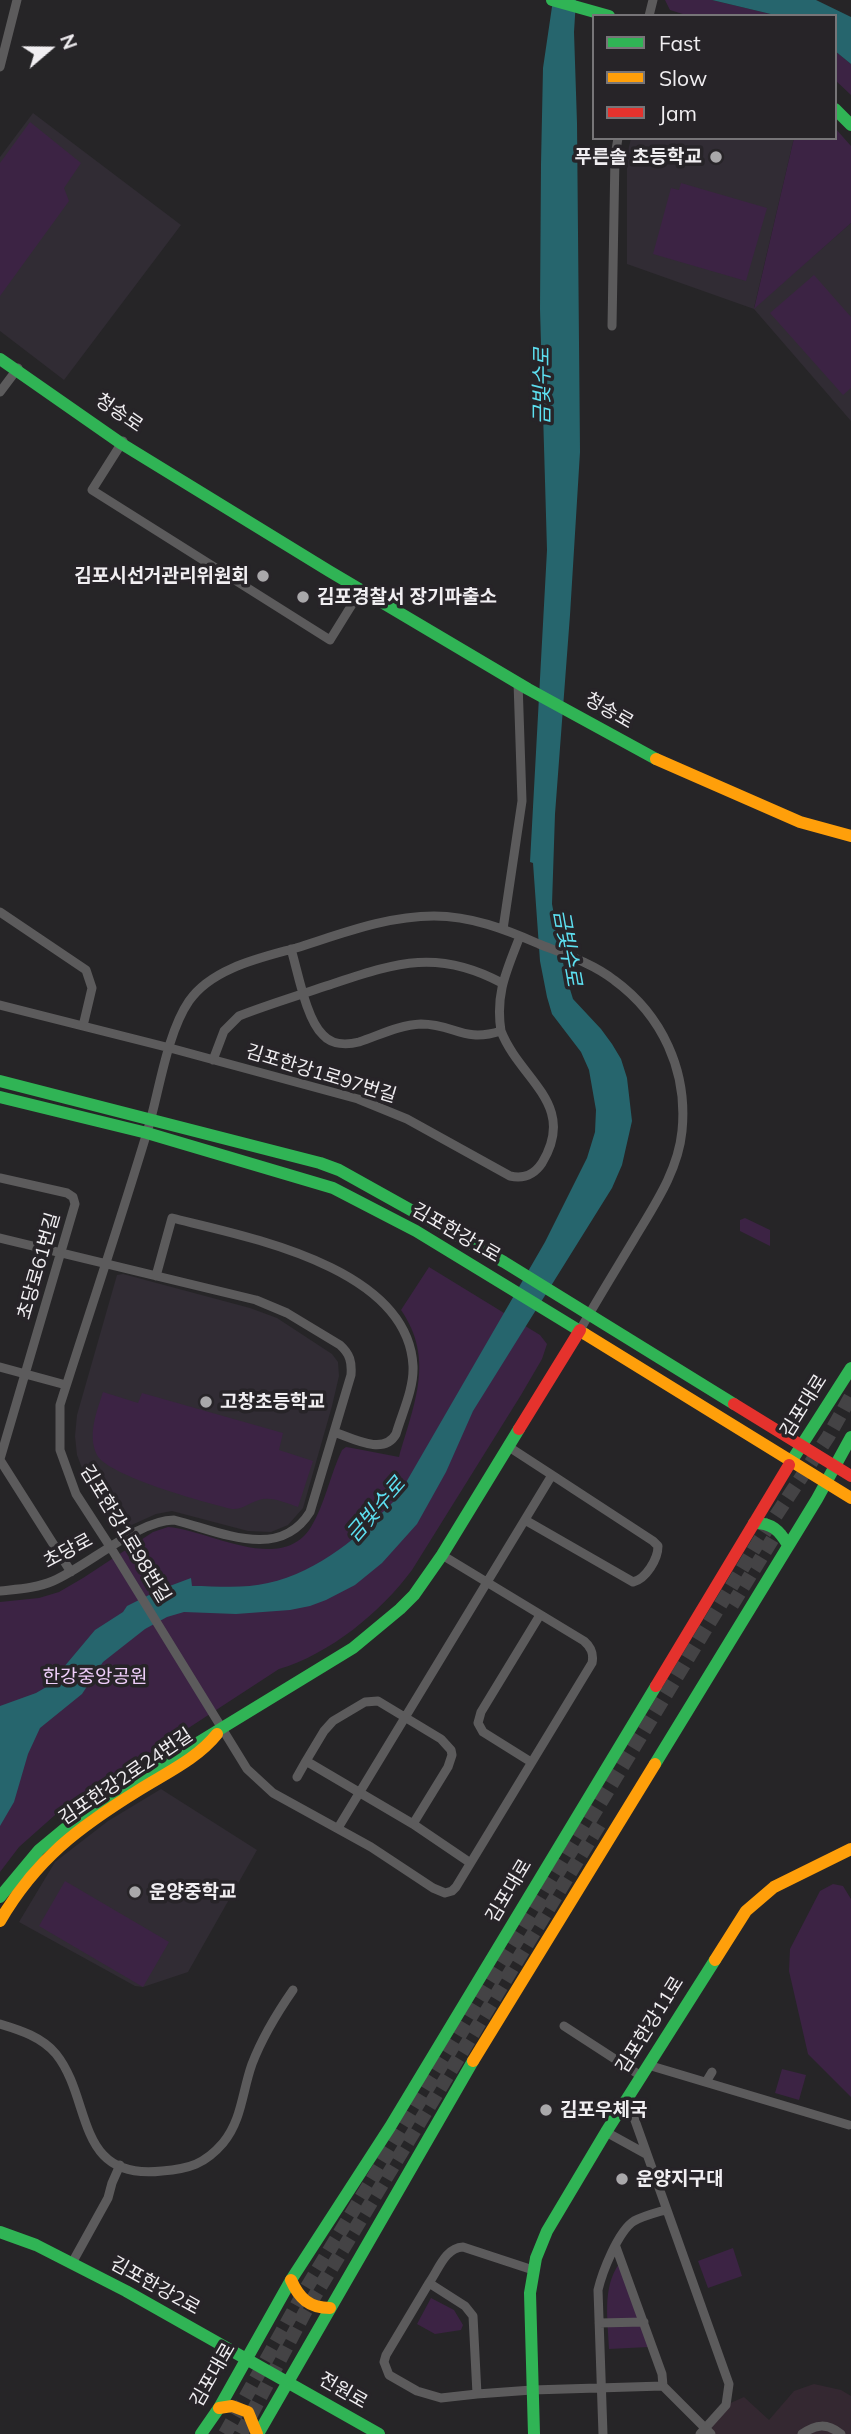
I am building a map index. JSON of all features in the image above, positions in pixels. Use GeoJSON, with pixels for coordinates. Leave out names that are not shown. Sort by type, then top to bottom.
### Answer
{"type":"FeatureCollection","features":[{"type":"Feature","properties":{"kind":"street"},"geometry":{"type":"LineString","coordinates":[[0,67],[16,0]]}},
{"type":"Feature","properties":{"kind":"street"},"geometry":{"type":"LineString","coordinates":[[552,0],[603,14]]}},
{"type":"Feature","properties":{"kind":"street"},"geometry":{"type":"LineString","coordinates":[[837,111],[851,125]]}},
{"type":"Feature","properties":{"kind":"street"},"geometry":{"type":"LineString","coordinates":[[612,327],[618,140]]}},
{"type":"Feature","properties":{"kind":"street","name":"청송로"},"geometry":{"type":"LineString","coordinates":[[0,357],[123,442],[332,567],[362,590],[523,685],[648,755],[800,822],[851,836]]}},
{"type":"Feature","properties":{"kind":"street"},"geometry":{"type":"LineString","coordinates":[[0,392],[17,369]]}},
{"type":"Feature","properties":{"kind":"street"},"geometry":{"type":"LineString","coordinates":[[123,442],[92,491],[330,640],[362,590]]}},
{"type":"Feature","properties":{"kind":"street"},"geometry":{"type":"LineString","coordinates":[[503,929],[522,801],[523,685]]}},
{"type":"Feature","properties":{"kind":"street"},"geometry":{"type":"LineString","coordinates":[[0,914],[86,970],[92,988],[83,1026]]}},
{"type":"Feature","properties":{"kind":"street"},"geometry":{"type":"LineString","coordinates":[[151,1119],[170,1048],[182,1013],[190,1000],[202,987],[226,972],[291,949],[388,921],[412,917],[452,917],[503,929],[590,965],[613,978],[658,1024],[679,1077],[682,1129],[679,1150],[667,1181],[580,1330]]}},
{"type":"Feature","properties":{"kind":"street","name":"김포한강1로97번길"},"geometry":{"type":"LineString","coordinates":[[170,1048],[386,1109],[510,1176],[529,1176],[539,1168],[554,1138],[555,1128],[550,1104],[509,1049],[501,1031],[498,999],[522,937]]}},
{"type":"Feature","properties":{"kind":"street","name":"김포한강1로97번길"},"geometry":{"type":"LineString","coordinates":[[291,949],[319,1030],[324,1037],[339,1043],[358,1042],[417,1024],[438,1026],[475,1037],[501,1031]]}},
{"type":"Feature","properties":{"kind":"street","name":"김포한강1로97번길"},"geometry":{"type":"LineString","coordinates":[[213,1060],[218,1042],[231,1022],[249,1012],[381,968],[421,961],[464,966],[502,983]]}},
{"type":"Feature","properties":{"kind":"street"},"geometry":{"type":"LineString","coordinates":[[0,1005],[170,1048]]}},
{"type":"Feature","properties":{"kind":"street","name":"김포한강1로"},"geometry":{"type":"LineString","coordinates":[[0,1081],[339,1170],[563,1297],[851,1476]]}},
{"type":"Feature","properties":{"kind":"street","name":"김포한강1로"},"geometry":{"type":"LineString","coordinates":[[0,1097],[147,1133],[333,1188],[415,1231],[497,1279],[851,1498]]}},
{"type":"Feature","properties":{"kind":"street","name":"김포한강1로98번길"},"geometry":{"type":"LineString","coordinates":[[151,1119],[60,1405],[60,1450],[75,1494],[132,1581],[221,1728]]}},
{"type":"Feature","properties":{"kind":"street","name":"초당로61번길"},"geometry":{"type":"LineString","coordinates":[[0,1178],[67,1193],[73,1197],[75,1204],[0,1459],[71,1572]]}},
{"type":"Feature","properties":{"kind":"street"},"geometry":{"type":"LineString","coordinates":[[0,1238],[272,1305],[346,1350],[350,1357],[351,1375],[334,1432],[382,1445],[393,1440],[412,1381],[413,1366],[407,1339],[384,1303],[352,1281],[303,1254],[172,1218],[156,1276]]}},
{"type":"Feature","properties":{"kind":"street","name":"김포한강2로24번길"},"geometry":{"type":"LineString","coordinates":[[0,1897],[18,1871],[65,1826],[133,1781],[369,1637],[414,1595],[442,1555],[580,1330]]}},
{"type":"Feature","properties":{"kind":"street"},"geometry":{"type":"LineString","coordinates":[[0,1367],[66,1385]]}},
{"type":"Feature","properties":{"kind":"street","name":"김포대로"},"geometry":{"type":"LineString","coordinates":[[201,2434],[219,2408],[290,2280],[390,2127],[791,1462],[851,1368]]}},
{"type":"Feature","properties":{"kind":"street","name":"초당로"},"geometry":{"type":"LineString","coordinates":[[0,1591],[40,1585],[71,1572],[142,1529],[165,1520],[253,1540],[269,1540],[289,1534],[298,1528],[310,1512],[334,1432]]}},
{"type":"Feature","properties":{"kind":"street"},"geometry":{"type":"LineString","coordinates":[[257,2434],[447,2104],[851,1437]]}},
{"type":"Feature","properties":{"kind":"street"},"geometry":{"type":"LineString","coordinates":[[509,1447],[659,1546],[658,1553],[644,1576],[638,1581],[628,1580],[525,1520]]}},
{"type":"Feature","properties":{"kind":"street"},"geometry":{"type":"LineString","coordinates":[[338,1828],[552,1475]]}},
{"type":"Feature","properties":{"kind":"street"},"geometry":{"type":"LineString","coordinates":[[754,1523],[771,1524],[781,1532],[788,1545]]}},
{"type":"Feature","properties":{"kind":"street","name":"김포한강2로24번길"},"geometry":{"type":"LineString","coordinates":[[221,1728],[247,1769],[265,1787],[391,1859],[440,1893],[452,1891],[592,1662],[593,1656],[589,1645],[442,1555]]}},
{"type":"Feature","properties":{"kind":"street"},"geometry":{"type":"LineString","coordinates":[[531,1762],[483,1732],[478,1723],[481,1712],[540,1615]]}},
{"type":"Feature","properties":{"kind":"street"},"geometry":{"type":"LineString","coordinates":[[297,1777],[328,1726],[365,1702],[378,1701],[447,1744],[453,1755],[413,1824]]}},
{"type":"Feature","properties":{"kind":"street","name":"김포한강2로24번길"},"geometry":{"type":"LineString","coordinates":[[0,1921],[28,1877],[69,1837],[204,1750],[221,1728]]}},
{"type":"Feature","properties":{"kind":"street"},"geometry":{"type":"LineString","coordinates":[[306,1761],[413,1824],[469,1862]]}},
{"type":"Feature","properties":{"kind":"street","name":"김포한강11로"},"geometry":{"type":"LineString","coordinates":[[534,2434],[530,2293],[533,2270],[547,2231],[746,1910],[774,1887],[851,1849]]}},
{"type":"Feature","properties":{"kind":"street"},"geometry":{"type":"LineString","coordinates":[[0,2024],[38,2038],[55,2054],[69,2076],[94,2144],[110,2160],[128,2168],[154,2172],[181,2169],[204,2162],[236,2124],[251,2067],[293,1990]]}},
{"type":"Feature","properties":{"kind":"street"},"geometry":{"type":"LineString","coordinates":[[564,2026],[644,2071],[706,2082],[849,2125]]}},
{"type":"Feature","properties":{"kind":"street"},"geometry":{"type":"LineString","coordinates":[[706,2082],[712,2072]]}},
{"type":"Feature","properties":{"kind":"street"},"geometry":{"type":"LineString","coordinates":[[616,2247],[662,2374],[663,2386],[705,2432],[726,2405],[729,2384],[627,2098]]}},
{"type":"Feature","properties":{"kind":"street"},"geometry":{"type":"LineString","coordinates":[[606,2132],[646,2154]]}},
{"type":"Feature","properties":{"kind":"street"},"geometry":{"type":"LineString","coordinates":[[72,2263],[108,2198],[111,2183],[120,2165]]}},
{"type":"Feature","properties":{"kind":"street"},"geometry":{"type":"LineString","coordinates":[[603,2434],[598,2290],[604,2268],[628,2226],[635,2220],[665,2210]]}},
{"type":"Feature","properties":{"kind":"street","name":"김포한강2로"},"geometry":{"type":"LineString","coordinates":[[0,2232],[36,2245],[72,2263],[288,2382]]}},
{"type":"Feature","properties":{"kind":"street"},"geometry":{"type":"LineString","coordinates":[[533,2270],[464,2247],[455,2248],[448,2253],[386,2355],[385,2367],[389,2375],[430,2396],[442,2398],[532,2390],[663,2386]]}},
{"type":"Feature","properties":{"kind":"street"},"geometry":{"type":"LineString","coordinates":[[290,2280],[297,2295],[304,2302],[317,2309],[330,2308]]}},
{"type":"Feature","properties":{"kind":"street"},"geometry":{"type":"LineString","coordinates":[[429,2283],[465,2306],[473,2316],[477,2394]]}},
{"type":"Feature","properties":{"kind":"street"},"geometry":{"type":"LineString","coordinates":[[599,2323],[643,2322]]}},
{"type":"Feature","properties":{"kind":"street","name":"전원로"},"geometry":{"type":"LineString","coordinates":[[288,2382],[379,2434]]}},
{"type":"Feature","properties":{"kind":"street"},"geometry":{"type":"LineString","coordinates":[[211,2434],[219,2408],[232,2406],[248,2412],[257,2434]]}},
{"type":"Feature","properties":{"kind":"street"},"geometry":{"type":"LineString","coordinates":[[802,2434],[813,2426],[825,2425],[842,2434]]}},
{"type":"Feature","properties":{"kind":"shaded area"},"geometry":{"type":"Polygon","coordinates":[[[33,113],[181,225],[64,380],[0,331],[0,157],[33,113]]]}},
{"type":"Feature","properties":{"kind":"shaded area"},"geometry":{"type":"Polygon","coordinates":[[[631,140],[794,140],[754,308],[851,223],[851,421],[754,309],[627,264],[627,156],[631,140]]]}},
{"type":"Feature","properties":{"kind":"shaded area","name":"고창초등학교"},"geometry":{"type":"Polygon","coordinates":[[[123,1274],[250,1308],[277,1318],[332,1354],[338,1362],[339,1376],[332,1406],[303,1508],[288,1525],[271,1532],[248,1531],[172,1511],[156,1514],[125,1528],[114,1523],[100,1504],[77,1455],[77,1415],[117,1275],[123,1274]]]}},
{"type":"Feature","properties":{"kind":"shaded area","name":"운양중학교"},"geometry":{"type":"Polygon","coordinates":[[[161,1789],[257,1850],[188,1972],[143,1987],[135,1986],[19,1922],[55,1862],[108,1821],[161,1789]]]}},
{"type":"Feature","properties":{"kind":"shaded area"},"geometry":{"type":"Polygon","coordinates":[[[814,2384],[841,2390],[851,2396],[851,2434],[711,2434],[705,2428],[726,2405],[744,2397],[769,2420],[794,2391],[814,2384]]]}},
{"type":"Feature","properties":{"kind":"green space"},"geometry":{"type":"Polygon","coordinates":[[[665,0],[712,0],[771,14],[683,14],[670,10],[665,0]]]}},
{"type":"Feature","properties":{"kind":"green space"},"geometry":{"type":"Polygon","coordinates":[[[837,53],[851,64],[851,95],[837,82],[837,53]]]}},
{"type":"Feature","properties":{"kind":"green space"},"geometry":{"type":"Polygon","coordinates":[[[30,122],[81,163],[64,188],[69,201],[0,296],[0,163],[30,122]]]}},
{"type":"Feature","properties":{"kind":"green space"},"geometry":{"type":"Polygon","coordinates":[[[837,130],[851,146],[851,223],[754,309],[794,140],[837,140],[837,130]]]}},
{"type":"Feature","properties":{"kind":"green space"},"geometry":{"type":"Polygon","coordinates":[[[681,183],[767,208],[746,281],[653,254],[671,188],[679,190],[681,183]]]}},
{"type":"Feature","properties":{"kind":"green space"},"geometry":{"type":"Polygon","coordinates":[[[814,275],[851,317],[851,388],[843,395],[770,313],[814,275]]]}},
{"type":"Feature","properties":{"kind":"green space"},"geometry":{"type":"Polygon","coordinates":[[[745,1218],[770,1230],[770,1246],[740,1231],[740,1220],[745,1218]]]}},
{"type":"Feature","properties":{"kind":"green space","name":"한강중앙공원"},"geometry":{"type":"Polygon","coordinates":[[[429,1267],[540,1335],[547,1344],[542,1359],[521,1395],[412,1570],[385,1601],[353,1630],[317,1653],[279,1669],[55,1815],[19,1847],[0,1872],[0,1602],[39,1598],[59,1592],[153,1532],[168,1527],[263,1549],[282,1548],[298,1541],[316,1518],[342,1450],[346,1447],[399,1457],[415,1400],[419,1364],[411,1328],[401,1310],[429,1267]]]}},
{"type":"Feature","properties":{"kind":"green space"},"geometry":{"type":"Polygon","coordinates":[[[103,1392],[138,1403],[142,1393],[283,1433],[279,1450],[313,1461],[298,1507],[278,1500],[264,1499],[232,1509],[159,1488],[105,1463],[97,1455],[93,1439],[94,1423],[103,1392]]]}},
{"type":"Feature","properties":{"kind":"green space"},"geometry":{"type":"Polygon","coordinates":[[[65,1881],[169,1942],[143,1987],[39,1926],[65,1881]]]}},
{"type":"Feature","properties":{"kind":"green space"},"geometry":{"type":"Polygon","coordinates":[[[833,1884],[843,1886],[851,1899],[851,2097],[808,2054],[789,1971],[790,1949],[820,1891],[833,1884]]]}},
{"type":"Feature","properties":{"kind":"green space"},"geometry":{"type":"Polygon","coordinates":[[[782,2069],[806,2075],[799,2100],[775,2093],[782,2069]]]}},
{"type":"Feature","properties":{"kind":"green space"},"geometry":{"type":"Polygon","coordinates":[[[733,2248],[742,2276],[708,2288],[698,2261],[733,2248]]]}},
{"type":"Feature","properties":{"kind":"green space"},"geometry":{"type":"Polygon","coordinates":[[[619,2264],[649,2347],[609,2349],[608,2294],[619,2264]]]}},
{"type":"Feature","properties":{"kind":"green space"},"geometry":{"type":"Polygon","coordinates":[[[431,2298],[454,2310],[463,2325],[461,2330],[435,2334],[417,2324],[431,2298]]]}},
{"type":"Feature","properties":{"kind":"water","name":"금빛수로"},"geometry":{"type":"Polygon","coordinates":[[[553,0],[576,0],[574,32],[580,452],[555,814],[552,904],[565,973],[573,999],[612,1044],[621,1059],[627,1078],[632,1121],[622,1165],[612,1188],[473,1411],[446,1472],[417,1524],[382,1563],[355,1585],[310,1606],[236,1614],[184,1612],[167,1617],[145,1629],[103,1662],[82,1694],[40,1728],[28,1754],[14,1802],[0,1826],[0,1706],[48,1686],[95,1630],[123,1612],[127,1606],[191,1578],[192,1586],[230,1587],[259,1585],[287,1578],[338,1550],[397,1498],[545,1242],[587,1158],[595,1132],[596,1110],[589,1070],[581,1052],[552,1014],[547,997],[540,961],[533,863],[530,862],[547,550],[540,309],[541,164],[543,68],[553,0]]]}},
{"type":"Feature","properties":{"kind":"water"},"geometry":{"type":"Polygon","coordinates":[[[712,0],[816,0],[851,17],[851,64],[837,53],[837,14],[771,14],[712,0]]]}},
{"type":"Feature","properties":{"kind":"tunnel"},"geometry":{"type":"LineString","coordinates":[[225,2434],[304,2292],[759,1541],[828,1437],[851,1396]]}},
{"type":"Feature","properties":{"kind":"tunnel"},"geometry":{"type":"LineString","coordinates":[[732,1605],[780,1527]]}},
{"type":"Feature","properties":{"kind":"tunnel"},"geometry":{"type":"LineString","coordinates":[[241,2434],[305,2312],[602,1820]]}},
{"type":"Feature","properties":{"kind":"traffic: fast"},"geometry":{"type":"LineString","coordinates":[[552,0],[602,14]]}},
{"type":"Feature","properties":{"kind":"traffic: fast"},"geometry":{"type":"LineString","coordinates":[[837,111],[851,125]]}},
{"type":"Feature","properties":{"kind":"traffic: fast"},"geometry":{"type":"LineString","coordinates":[[0,359],[122,444],[329,571],[528,689],[656,759]]}},
{"type":"Feature","properties":{"kind":"traffic: fast"},"geometry":{"type":"LineString","coordinates":[[0,1081],[339,1170],[504,1262],[734,1404]]}},
{"type":"Feature","properties":{"kind":"traffic: fast"},"geometry":{"type":"LineString","coordinates":[[0,1097],[147,1133],[333,1188],[416,1231],[585,1334]]}},
{"type":"Feature","properties":{"kind":"traffic: fast"},"geometry":{"type":"LineString","coordinates":[[789,1465],[851,1368]]}},
{"type":"Feature","properties":{"kind":"traffic: fast"},"geometry":{"type":"LineString","coordinates":[[0,1897],[39,1850],[86,1811],[353,1648],[400,1609],[414,1595],[442,1555],[519,1429]]}},
{"type":"Feature","properties":{"kind":"traffic: fast"},"geometry":{"type":"LineString","coordinates":[[655,1764],[817,1499],[851,1437]]}},
{"type":"Feature","properties":{"kind":"traffic: fast"},"geometry":{"type":"LineString","coordinates":[[754,1523],[774,1528],[788,1545]]}},
{"type":"Feature","properties":{"kind":"traffic: fast"},"geometry":{"type":"LineString","coordinates":[[201,2434],[219,2408],[291,2280],[390,2127],[656,1686]]}},
{"type":"Feature","properties":{"kind":"traffic: fast"},"geometry":{"type":"LineString","coordinates":[[534,2434],[530,2293],[536,2258],[547,2231],[606,2132],[715,1960]]}},
{"type":"Feature","properties":{"kind":"traffic: fast"},"geometry":{"type":"LineString","coordinates":[[258,2434],[473,2061]]}},
{"type":"Feature","properties":{"kind":"traffic: fast"},"geometry":{"type":"LineString","coordinates":[[0,2232],[36,2245],[126,2291],[379,2434]]}},
{"type":"Feature","properties":{"kind":"traffic: slow"},"geometry":{"type":"LineString","coordinates":[[656,759],[800,822],[851,836]]}},
{"type":"Feature","properties":{"kind":"traffic: slow"},"geometry":{"type":"LineString","coordinates":[[585,1334],[851,1498]]}},
{"type":"Feature","properties":{"kind":"traffic: slow"},"geometry":{"type":"LineString","coordinates":[[0,1921],[28,1880],[78,1831],[191,1758],[217,1734]]}},
{"type":"Feature","properties":{"kind":"traffic: slow"},"geometry":{"type":"LineString","coordinates":[[473,2061],[655,1764]]}},
{"type":"Feature","properties":{"kind":"traffic: slow"},"geometry":{"type":"LineString","coordinates":[[715,1960],[746,1911],[774,1887],[851,1849]]}},
{"type":"Feature","properties":{"kind":"traffic: slow"},"geometry":{"type":"LineString","coordinates":[[291,2280],[306,2301],[330,2308]]}},
{"type":"Feature","properties":{"kind":"traffic: slow"},"geometry":{"type":"LineString","coordinates":[[219,2408],[232,2406],[248,2412],[257,2434]]}},
{"type":"Feature","properties":{"kind":"traffic: jam"},"geometry":{"type":"LineString","coordinates":[[519,1429],[580,1330]]}},
{"type":"Feature","properties":{"kind":"traffic: jam"},"geometry":{"type":"LineString","coordinates":[[734,1404],[851,1476]]}},
{"type":"Feature","properties":{"kind":"traffic: jam"},"geometry":{"type":"LineString","coordinates":[[656,1686],[789,1465]]}},
{"type":"Feature","properties":{"kind":"place","name":"푸른솔 초등학교"},"geometry":{"type":"Point","coordinates":[716,157]}},
{"type":"Feature","properties":{"kind":"place","name":"김포시선거관리위원회"},"geometry":{"type":"Point","coordinates":[263,576]}},
{"type":"Feature","properties":{"kind":"place","name":"김포경찰서 장기파출소"},"geometry":{"type":"Point","coordinates":[303,597]}},
{"type":"Feature","properties":{"kind":"place","name":"고창초등학교"},"geometry":{"type":"Point","coordinates":[206,1402]}},
{"type":"Feature","properties":{"kind":"place","name":"운양중학교"},"geometry":{"type":"Point","coordinates":[135,1892]}},
{"type":"Feature","properties":{"kind":"place","name":"김포우체국"},"geometry":{"type":"Point","coordinates":[546,2110]}},
{"type":"Feature","properties":{"kind":"place","name":"운양지구대"},"geometry":{"type":"Point","coordinates":[622,2179]}}]}
